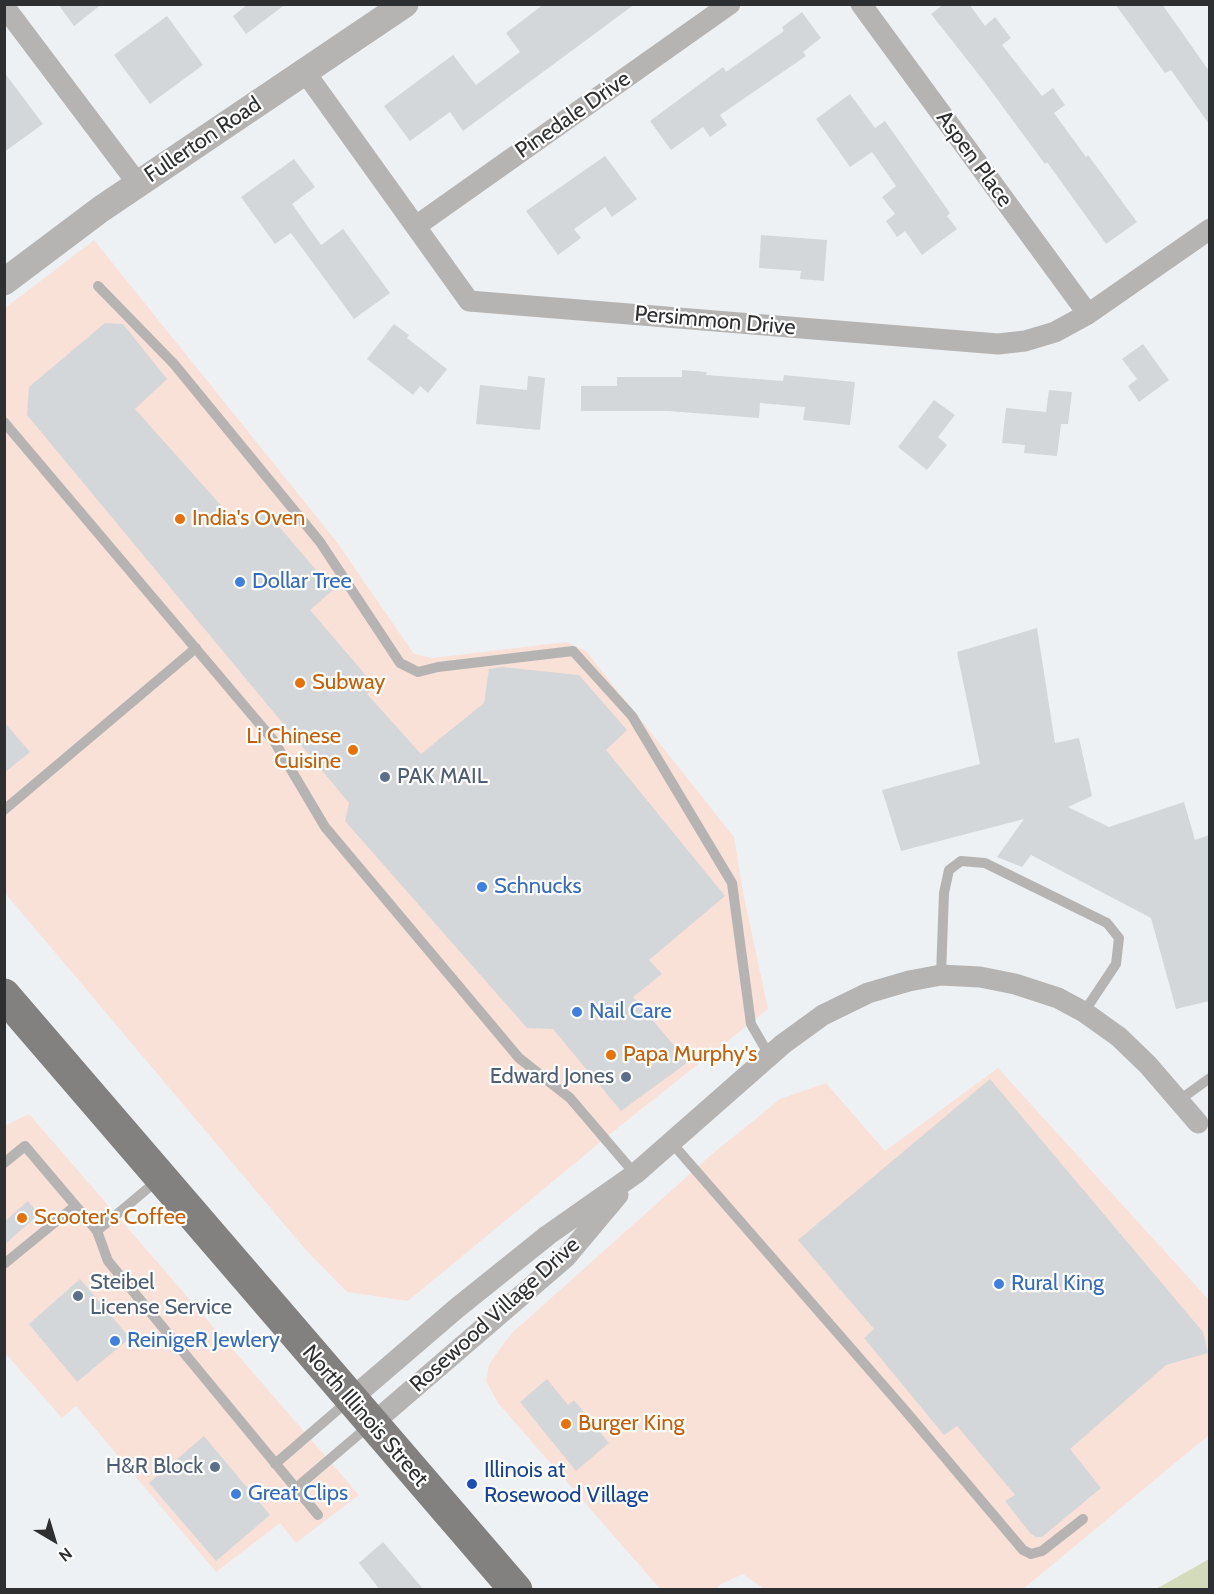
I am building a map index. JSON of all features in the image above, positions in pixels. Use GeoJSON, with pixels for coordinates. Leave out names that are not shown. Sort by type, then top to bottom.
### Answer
{"type":"FeatureCollection","features":[{"type":"Feature","properties":{"kind":"main road","name":"North Illinois Street"},"geometry":{"type":"LineString","coordinates":[[4,995],[516,1590]]}},
{"type":"Feature","properties":{"kind":"street","name":"Fullerton Road"},"geometry":{"type":"LineString","coordinates":[[4,282],[93,214],[405,4]]}},
{"type":"Feature","properties":{"kind":"street","name":"Pinedale Drive"},"geometry":{"type":"LineString","coordinates":[[416,226],[730,4]]}},
{"type":"Feature","properties":{"kind":"street","name":"Aspen Place"},"geometry":{"type":"LineString","coordinates":[[861,4],[1088,314]]}},
{"type":"Feature","properties":{"kind":"street"},"geometry":{"type":"LineString","coordinates":[[8,19],[138,184]]}},
{"type":"Feature","properties":{"kind":"street","name":"Persimmon Drive"},"geometry":{"type":"LineString","coordinates":[[306,72],[469,301],[998,344],[1024,341],[1055,332],[1088,314],[1209,229]]}},
{"type":"Feature","properties":{"kind":"street","name":"Rosewood Village Drive"},"geometry":{"type":"LineString","coordinates":[[351,1399],[457,1308],[548,1235],[635,1174],[783,1044],[823,1015],[868,993],[909,981],[941,975],[980,976],[1015,984],[1058,998],[1084,1012],[1119,1037],[1148,1065],[1198,1123]]}},
{"type":"Feature","properties":{"kind":"street","name":"Rosewood Village Drive"},"geometry":{"type":"LineString","coordinates":[[372,1424],[566,1257],[635,1174]]}},
{"type":"Feature","properties":{"kind":"lane"},"geometry":{"type":"LineString","coordinates":[[98,286],[174,364],[320,542],[400,663],[418,672],[438,667],[573,651],[632,716],[732,883],[751,1024],[770,1055]]}},
{"type":"Feature","properties":{"kind":"lane"},"geometry":{"type":"LineString","coordinates":[[4,422],[274,741],[325,828],[519,1058],[570,1098],[635,1174]]}},
{"type":"Feature","properties":{"kind":"lane"},"geometry":{"type":"LineString","coordinates":[[4,810],[196,648]]}},
{"type":"Feature","properties":{"kind":"lane"},"geometry":{"type":"LineString","coordinates":[[941,975],[944,893],[949,870],[961,861],[985,863],[1107,923],[1119,938],[1116,964],[1084,1012]]}},
{"type":"Feature","properties":{"kind":"lane"},"geometry":{"type":"LineString","coordinates":[[1178,1101],[1209,1078]]}},
{"type":"Feature","properties":{"kind":"lane"},"geometry":{"type":"LineString","coordinates":[[671,1142],[888,1390],[1023,1550],[1031,1554],[1042,1551],[1083,1519]]}},
{"type":"Feature","properties":{"kind":"lane"},"geometry":{"type":"LineString","coordinates":[[4,1163],[25,1146],[96,1231],[108,1261],[318,1515]]}},
{"type":"Feature","properties":{"kind":"lane"},"geometry":{"type":"LineString","coordinates":[[96,1231],[161,1178]]}},
{"type":"Feature","properties":{"kind":"lane"},"geometry":{"type":"LineString","coordinates":[[4,1264],[75,1206]]}},
{"type":"Feature","properties":{"kind":"lane"},"geometry":{"type":"LineString","coordinates":[[275,1464],[351,1399]]}},
{"type":"Feature","properties":{"kind":"lane"},"geometry":{"type":"LineString","coordinates":[[296,1488],[372,1424]]}},
{"type":"Feature","properties":{"kind":"shaded area"},"geometry":{"type":"Polygon","coordinates":[[[94,240],[336,541],[414,654],[433,658],[566,642],[586,651],[734,837],[743,892],[768,1009],[620,1126],[408,1301],[347,1292],[305,1249],[5,893],[5,308],[94,240]]]}},
{"type":"Feature","properties":{"kind":"shaded area"},"geometry":{"type":"Polygon","coordinates":[[[998,1068],[1209,1300],[1209,1435],[1023,1589],[764,1589],[743,1574],[721,1584],[716,1589],[660,1589],[498,1403],[486,1381],[489,1365],[496,1354],[512,1333],[711,1155],[780,1099],[826,1083],[885,1151],[998,1068]]]}},
{"type":"Feature","properties":{"kind":"shaded area"},"geometry":{"type":"Polygon","coordinates":[[[29,1114],[359,1495],[296,1543],[280,1523],[216,1572],[76,1406],[62,1418],[5,1353],[4,1126],[29,1114]]]}},
{"type":"Feature","properties":{"kind":"green space"},"geometry":{"type":"Polygon","coordinates":[[[1209,1559],[1209,1589],[1156,1589],[1209,1559]]]}},
{"type":"Feature","properties":{"kind":"building"},"geometry":{"type":"Polygon","coordinates":[[[58,4],[102,4],[74,26],[58,4]]]}},
{"type":"Feature","properties":{"kind":"building"},"geometry":{"type":"Polygon","coordinates":[[[248,4],[286,4],[246,34],[233,16],[248,4]]]}},
{"type":"Feature","properties":{"kind":"building"},"geometry":{"type":"Polygon","coordinates":[[[544,4],[635,4],[463,131],[450,112],[410,141],[384,106],[453,55],[476,85],[520,52],[506,33],[544,4]]]}},
{"type":"Feature","properties":{"kind":"building"},"geometry":{"type":"Polygon","coordinates":[[[944,4],[969,4],[985,26],[995,17],[1011,38],[1002,45],[1042,96],[1053,88],[1065,105],[1054,113],[1137,222],[1106,244],[1047,162],[1045,164],[931,14],[944,4]]]}},
{"type":"Feature","properties":{"kind":"building"},"geometry":{"type":"Polygon","coordinates":[[[1115,4],[1162,4],[1209,71],[1209,124],[1171,70],[1165,73],[1115,4]]]}},
{"type":"Feature","properties":{"kind":"building"},"geometry":{"type":"Polygon","coordinates":[[[802,12],[821,38],[803,52],[806,56],[720,115],[727,125],[710,137],[703,127],[671,150],[650,121],[723,67],[726,72],[784,31],[782,27],[802,12]]]}},
{"type":"Feature","properties":{"kind":"building"},"geometry":{"type":"Polygon","coordinates":[[[167,16],[203,65],[150,104],[114,55],[167,16]]]}},
{"type":"Feature","properties":{"kind":"building"},"geometry":{"type":"Polygon","coordinates":[[[4,72],[43,124],[4,152],[4,72]]]}},
{"type":"Feature","properties":{"kind":"building"},"geometry":{"type":"Polygon","coordinates":[[[850,94],[875,128],[885,121],[950,213],[947,216],[957,229],[922,255],[905,231],[897,237],[886,221],[895,214],[882,197],[896,186],[872,152],[850,167],[816,119],[850,94]]]}},
{"type":"Feature","properties":{"kind":"building"},"geometry":{"type":"Polygon","coordinates":[[[605,156],[637,199],[612,217],[605,207],[574,229],[581,238],[558,255],[526,211],[605,156]]]}},
{"type":"Feature","properties":{"kind":"building"},"geometry":{"type":"Polygon","coordinates":[[[294,159],[315,187],[292,204],[321,245],[343,229],[390,293],[354,319],[291,233],[275,244],[241,197],[294,159]]]}},
{"type":"Feature","properties":{"kind":"building"},"geometry":{"type":"Polygon","coordinates":[[[761,235],[827,240],[824,281],[800,279],[801,271],[759,268],[761,235]]]}},
{"type":"Feature","properties":{"kind":"building"},"geometry":{"type":"Polygon","coordinates":[[[105,323],[123,324],[167,379],[135,409],[242,529],[265,510],[333,590],[310,610],[375,686],[367,694],[421,754],[484,703],[489,669],[502,667],[579,675],[627,730],[606,750],[725,896],[649,960],[662,974],[633,997],[688,1062],[621,1111],[553,1029],[527,1028],[345,821],[349,803],[27,415],[29,387],[105,323]]]}},
{"type":"Feature","properties":{"kind":"building"},"geometry":{"type":"Polygon","coordinates":[[[394,324],[409,335],[407,338],[447,369],[428,393],[420,386],[413,395],[367,359],[394,324]]]}},
{"type":"Feature","properties":{"kind":"building"},"geometry":{"type":"Polygon","coordinates":[[[1143,344],[1169,380],[1139,402],[1128,386],[1137,379],[1122,359],[1143,344]]]}},
{"type":"Feature","properties":{"kind":"building"},"geometry":{"type":"Polygon","coordinates":[[[682,370],[707,372],[706,375],[783,381],[784,375],[855,382],[850,425],[803,420],[805,407],[760,403],[759,418],[668,411],[581,411],[581,386],[617,386],[617,377],[682,377],[682,370]]]}},
{"type":"Feature","properties":{"kind":"building"},"geometry":{"type":"Polygon","coordinates":[[[528,376],[545,378],[540,430],[476,424],[480,385],[527,390],[528,376]]]}},
{"type":"Feature","properties":{"kind":"building"},"geometry":{"type":"Polygon","coordinates":[[[1049,390],[1072,392],[1068,424],[1061,424],[1057,456],[1024,453],[1025,445],[1002,443],[1006,408],[1046,412],[1049,390]]]}},
{"type":"Feature","properties":{"kind":"building"},"geometry":{"type":"Polygon","coordinates":[[[934,400],[955,415],[938,437],[947,445],[927,470],[898,447],[934,400]]]}},
{"type":"Feature","properties":{"kind":"building"},"geometry":{"type":"Polygon","coordinates":[[[1037,628],[1055,743],[1079,738],[1092,796],[1068,807],[1109,827],[1184,802],[1195,840],[1209,835],[1209,1001],[1176,1009],[1151,918],[1031,855],[1022,867],[997,857],[1024,819],[901,851],[882,790],[980,764],[957,652],[1037,628]]]}},
{"type":"Feature","properties":{"kind":"building"},"geometry":{"type":"Polygon","coordinates":[[[4,722],[30,752],[4,773],[4,722]]]}},
{"type":"Feature","properties":{"kind":"building","name":"Rural King"},"geometry":{"type":"Polygon","coordinates":[[[990,1079],[1203,1332],[1208,1353],[1166,1365],[1070,1449],[1101,1488],[1042,1537],[1036,1537],[1030,1533],[1005,1501],[1015,1495],[957,1426],[944,1435],[864,1338],[874,1329],[798,1240],[990,1079]]]}},
{"type":"Feature","properties":{"kind":"building","name":"Scooter's Coffee"},"geometry":{"type":"Polygon","coordinates":[[[28,1201],[39,1214],[4,1245],[4,1222],[28,1201]]]}},
{"type":"Feature","properties":{"kind":"building"},"geometry":{"type":"Polygon","coordinates":[[[80,1279],[130,1338],[77,1382],[29,1324],[80,1279]]]}},
{"type":"Feature","properties":{"kind":"building","name":"Burger King"},"geometry":{"type":"Polygon","coordinates":[[[547,1379],[568,1405],[574,1400],[609,1443],[576,1471],[520,1402],[547,1379]]]}},
{"type":"Feature","properties":{"kind":"building"},"geometry":{"type":"Polygon","coordinates":[[[204,1436],[270,1515],[216,1561],[149,1483],[204,1436]]]}},
{"type":"Feature","properties":{"kind":"building"},"geometry":{"type":"Polygon","coordinates":[[[383,1542],[424,1590],[380,1590],[359,1563],[383,1542]]]}},
{"type":"Feature","properties":{"kind":"place","name":"India's Oven"},"geometry":{"type":"Point","coordinates":[180,519]}},
{"type":"Feature","properties":{"kind":"place","name":"Dollar Tree"},"geometry":{"type":"Point","coordinates":[240,582]}},
{"type":"Feature","properties":{"kind":"place","name":"Subway"},"geometry":{"type":"Point","coordinates":[300,683]}},
{"type":"Feature","properties":{"kind":"place","name":"Li Chinese Cuisine"},"geometry":{"type":"Point","coordinates":[353,750]}},
{"type":"Feature","properties":{"kind":"place","name":"PAK MAIL"},"geometry":{"type":"Point","coordinates":[385,777]}},
{"type":"Feature","properties":{"kind":"place","name":"Schnucks"},"geometry":{"type":"Point","coordinates":[482,887]}},
{"type":"Feature","properties":{"kind":"place","name":"Nail Care"},"geometry":{"type":"Point","coordinates":[577,1012]}},
{"type":"Feature","properties":{"kind":"place","name":"Papa Murphy's"},"geometry":{"type":"Point","coordinates":[611,1055]}},
{"type":"Feature","properties":{"kind":"place","name":"Edward Jones"},"geometry":{"type":"Point","coordinates":[626,1077]}},
{"type":"Feature","properties":{"kind":"place","name":"Scooter's Coffee"},"geometry":{"type":"Point","coordinates":[22,1218]}},
{"type":"Feature","properties":{"kind":"place","name":"Rural King"},"geometry":{"type":"Point","coordinates":[999,1284]}},
{"type":"Feature","properties":{"kind":"place","name":"Steibel License Service"},"geometry":{"type":"Point","coordinates":[78,1296]}},
{"type":"Feature","properties":{"kind":"place","name":"ReinigeR Jewlery"},"geometry":{"type":"Point","coordinates":[115,1341]}},
{"type":"Feature","properties":{"kind":"place","name":"Burger King"},"geometry":{"type":"Point","coordinates":[566,1424]}},
{"type":"Feature","properties":{"kind":"place","name":"H&R Block"},"geometry":{"type":"Point","coordinates":[215,1467]}},
{"type":"Feature","properties":{"kind":"place","name":"Illinois at Rosewood Village"},"geometry":{"type":"Point","coordinates":[472,1484]}},
{"type":"Feature","properties":{"kind":"place","name":"Great Clips"},"geometry":{"type":"Point","coordinates":[236,1494]}}]}
